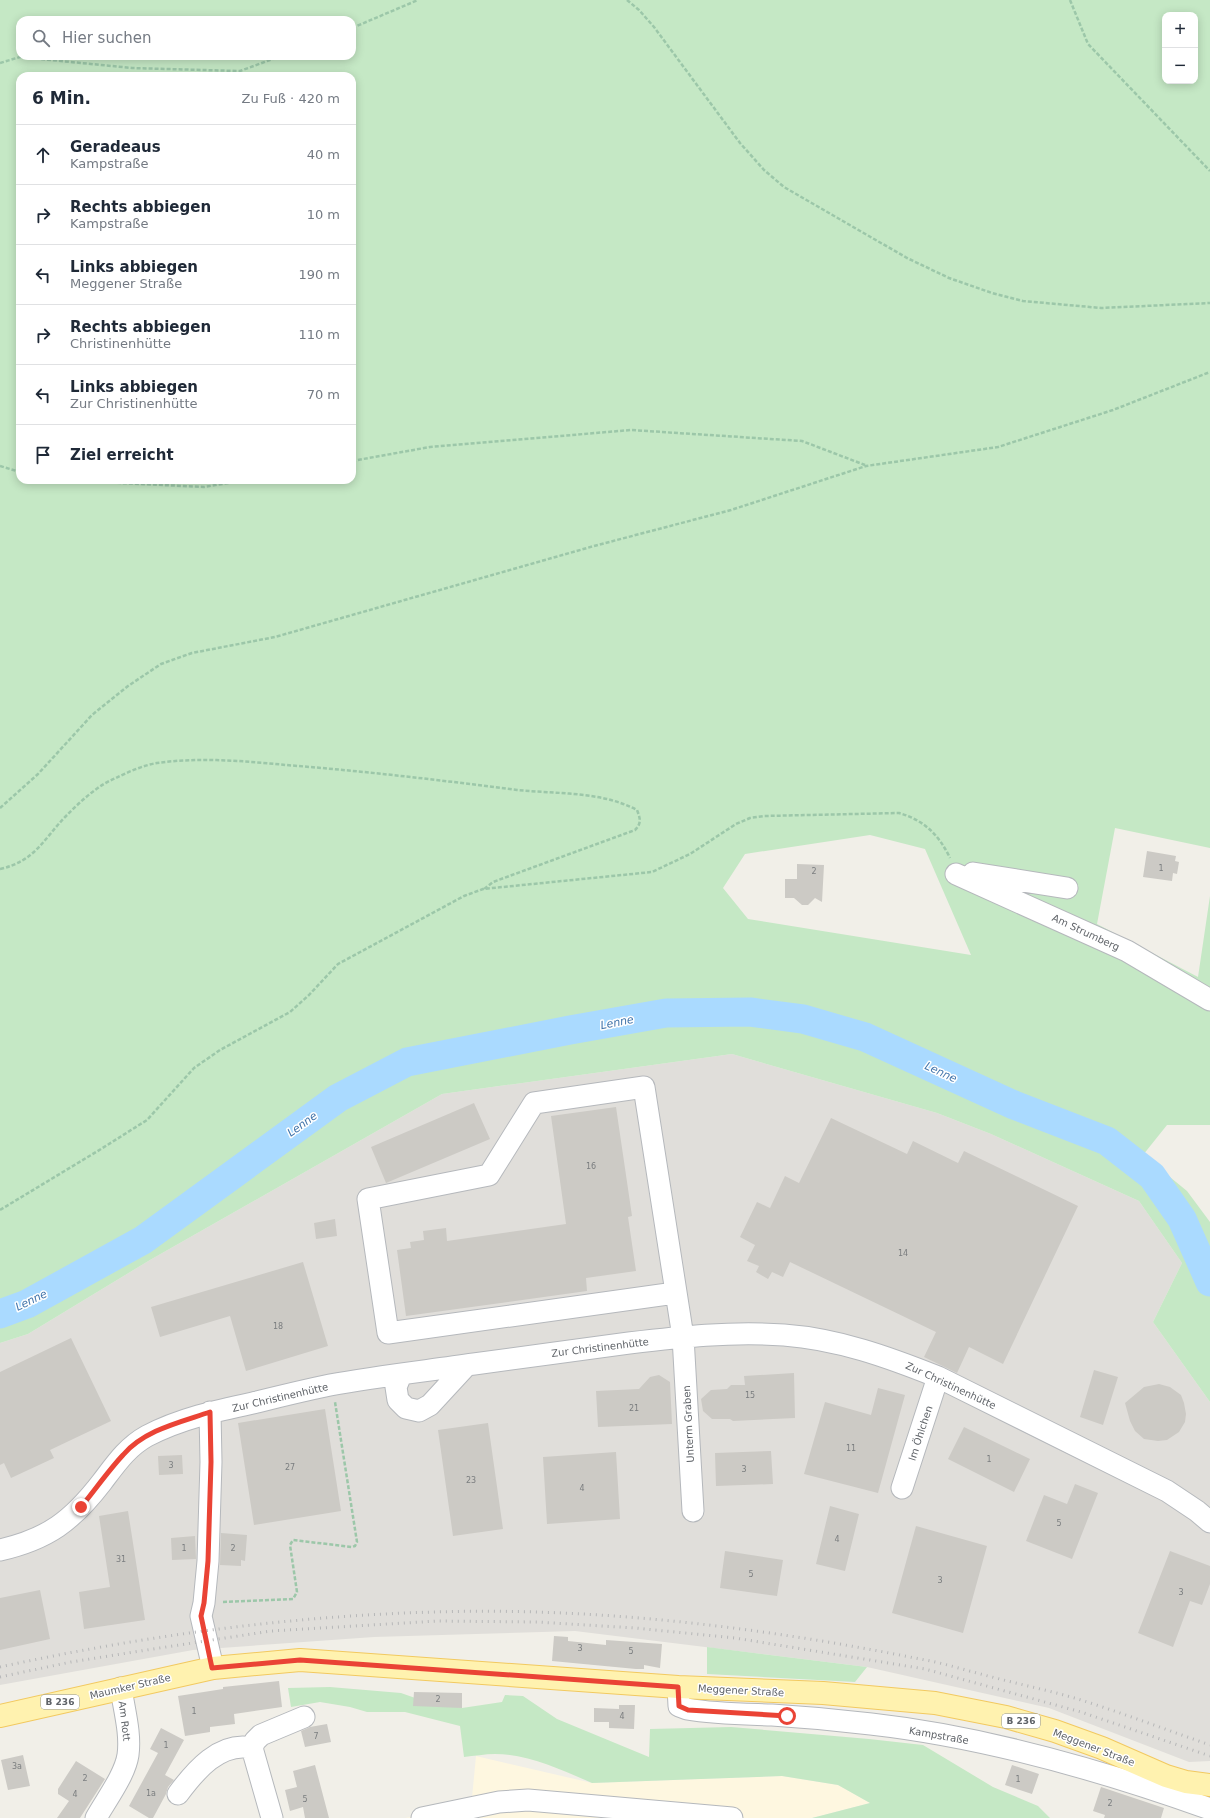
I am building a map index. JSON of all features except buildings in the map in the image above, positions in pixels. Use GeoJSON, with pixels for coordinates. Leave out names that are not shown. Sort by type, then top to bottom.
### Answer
{"type":"FeatureCollection","features":[{"type":"Feature","properties":{"kind":"main road","name":"Meggener Straße"},"geometry":{"type":"LineString","coordinates":[[212,1668],[300,1660],[678,1687],[886,1698],[935,1703],[1006,1717],[1055,1731],[1102,1748],[1166,1776],[1186,1782],[1210,1785]]}},
{"type":"Feature","properties":{"kind":"main road","name":"Maumker Straße"},"geometry":{"type":"LineString","coordinates":[[0,1716],[212,1668]]}},
{"type":"Feature","properties":{"kind":"street"},"geometry":{"type":"LineString","coordinates":[[956,874],[970,872],[1067,888]]}},
{"type":"Feature","properties":{"kind":"street","name":"Am Strumberg"},"geometry":{"type":"LineString","coordinates":[[956,874],[1127,951],[1210,1000]]}},
{"type":"Feature","properties":{"kind":"street","name":"Unterm Graben"},"geometry":{"type":"LineString","coordinates":[[675,1293],[388,1333],[368,1199],[489,1176],[534,1104],[644,1087],[683,1337],[693,1511]]}},
{"type":"Feature","properties":{"kind":"street","name":"Zur Christinenhütte"},"geometry":{"type":"LineString","coordinates":[[0,1550],[41,1538],[56,1530],[81,1507],[123,1454],[146,1436],[210,1412],[332,1385],[683,1337],[736,1333],[786,1335],[836,1343],[883,1355],[938,1377],[1167,1491],[1197,1510],[1210,1522]]}},
{"type":"Feature","properties":{"kind":"street"},"geometry":{"type":"LineString","coordinates":[[401,1375],[396,1387],[398,1400],[406,1408],[419,1411],[430,1405],[466,1366]]}},
{"type":"Feature","properties":{"kind":"street","name":"Im Öhlchen"},"geometry":{"type":"LineString","coordinates":[[902,1488],[938,1377]]}},
{"type":"Feature","properties":{"kind":"street"},"geometry":{"type":"LineString","coordinates":[[210,1412],[210,1492],[204,1603],[201,1616],[212,1668]]}},
{"type":"Feature","properties":{"kind":"street","name":"Kampstraße"},"geometry":{"type":"LineString","coordinates":[[678,1687],[679,1706],[688,1710],[787,1716],[872,1724],[932,1733],[994,1745],[1057,1761],[1210,1809]]}},
{"type":"Feature","properties":{"kind":"street","name":"Am Rott"},"geometry":{"type":"LineString","coordinates":[[96,1818],[123,1772],[128,1756],[129,1736],[121,1688]]}},
{"type":"Feature","properties":{"kind":"street"},"geometry":{"type":"LineString","coordinates":[[272,1818],[252,1748],[255,1741],[261,1735],[304,1717]]}},
{"type":"Feature","properties":{"kind":"street"},"geometry":{"type":"LineString","coordinates":[[178,1794],[197,1770],[212,1758],[241,1747],[252,1748]]}},
{"type":"Feature","properties":{"kind":"street"},"geometry":{"type":"LineString","coordinates":[[422,1818],[499,1802],[528,1800],[732,1818]]}},
{"type":"Feature","properties":{"kind":"path"},"geometry":{"type":"LineString","coordinates":[[356,26],[418,0]]}},
{"type":"Feature","properties":{"kind":"path"},"geometry":{"type":"LineString","coordinates":[[627,0],[639,10],[654,27],[740,143],[764,170],[784,187],[908,258],[949,278],[992,293],[1023,301],[1101,308],[1210,304]]}},
{"type":"Feature","properties":{"kind":"path"},"geometry":{"type":"LineString","coordinates":[[1070,0],[1088,44],[1210,171]]}},
{"type":"Feature","properties":{"kind":"path"},"geometry":{"type":"LineString","coordinates":[[0,63],[16,58]]}},
{"type":"Feature","properties":{"kind":"path"},"geometry":{"type":"LineString","coordinates":[[51,60],[132,68],[240,70],[269,60]]}},
{"type":"Feature","properties":{"kind":"path"},"geometry":{"type":"LineString","coordinates":[[0,808],[38,774],[92,715],[128,686],[161,664],[192,653],[275,637],[586,548],[731,510],[866,466],[998,447],[1113,410],[1210,372]]}},
{"type":"Feature","properties":{"kind":"path"},"geometry":{"type":"LineString","coordinates":[[356,460],[430,447],[631,430],[802,441],[866,466]]}},
{"type":"Feature","properties":{"kind":"path"},"geometry":{"type":"LineString","coordinates":[[0,466],[16,471]]}},
{"type":"Feature","properties":{"kind":"path"},"geometry":{"type":"LineString","coordinates":[[130,484],[204,488],[225,484]]}},
{"type":"Feature","properties":{"kind":"path"},"geometry":{"type":"LineString","coordinates":[[0,869],[12,866],[42,845],[66,815],[91,794],[114,778],[156,763],[223,760],[358,770],[520,790],[586,796],[624,803],[637,810],[640,820],[638,827],[635,830],[493,882],[483,889]]}},
{"type":"Feature","properties":{"kind":"path"},"geometry":{"type":"LineString","coordinates":[[0,1210],[147,1120],[194,1068],[220,1050],[290,1012],[309,995],[338,964],[464,896],[483,889],[652,872],[690,854],[750,818],[764,816],[885,812],[899,813],[918,820],[933,832],[943,844],[956,874]]}},
{"type":"Feature","properties":{"kind":"path"},"geometry":{"type":"LineString","coordinates":[[204,1603],[293,1599],[297,1592],[290,1545],[293,1540],[352,1547],[355,1546],[356,1542],[332,1385]]}},
{"type":"Feature","properties":{"kind":"shaded area"},"geometry":{"type":"Polygon","coordinates":[[[732,1054],[937,1113],[991,1134],[1139,1201],[1182,1263],[1153,1322],[1210,1402],[1210,1761],[1189,1762],[1049,1708],[867,1667],[575,1631],[374,1637],[193,1650],[0,1685],[0,1343],[28,1334],[150,1260],[442,1094],[732,1054]]]}},
{"type":"Feature","properties":{"kind":"shaded area"},"geometry":{"type":"Polygon","coordinates":[[[476,1756],[592,1783],[782,1776],[838,1785],[870,1803],[812,1818],[405,1818],[471,1808],[476,1756]]]}},
{"type":"Feature","properties":{"kind":"green space"},"geometry":{"type":"Polygon","coordinates":[[[0,0],[1210,0],[1210,848],[1115,828],[1097,924],[1198,977],[1210,896],[1210,1125],[1167,1125],[1143,1155],[1187,1191],[1210,1222],[1210,1402],[1153,1322],[1182,1263],[1139,1201],[991,1134],[937,1113],[732,1054],[442,1094],[150,1260],[28,1334],[0,1343],[0,0]],[[870,835],[745,854],[723,888],[748,919],[971,955],[925,849],[870,835]]]}},
{"type":"Feature","properties":{"kind":"green space"},"geometry":{"type":"Polygon","coordinates":[[[707,1647],[867,1667],[855,1682],[707,1674],[707,1647]]]}},
{"type":"Feature","properties":{"kind":"green space"},"geometry":{"type":"Polygon","coordinates":[[[330,1687],[401,1693],[418,1699],[462,1708],[502,1702],[505,1695],[523,1696],[557,1719],[649,1757],[650,1729],[731,1727],[923,1745],[993,1787],[1038,1806],[1050,1818],[812,1818],[870,1803],[838,1785],[782,1776],[592,1783],[545,1764],[520,1757],[495,1754],[464,1757],[460,1726],[405,1712],[367,1712],[350,1707],[320,1702],[291,1707],[288,1688],[330,1687]]]}},
{"type":"Feature","properties":{"kind":"waterway","name":"Lenne"},"geometry":{"type":"LineString","coordinates":[[0,1314],[27,1304],[143,1240],[338,1098],[407,1062],[666,1013],[750,1012],[803,1019],[865,1037],[1014,1105],[1107,1141],[1152,1176],[1182,1219],[1210,1282]]}},
{"type":"Feature","properties":{"kind":"railway"},"geometry":{"type":"LineString","coordinates":[[0,1667],[162,1637],[216,1629],[325,1618],[380,1614],[496,1611],[617,1616],[800,1637],[929,1661],[1081,1700],[1210,1745]]}},
{"type":"Feature","properties":{"kind":"railway"},"geometry":{"type":"LineString","coordinates":[[0,1677],[71,1662],[271,1631],[438,1621],[537,1622],[635,1628],[735,1638],[925,1669],[1081,1712],[1210,1756]]}},
{"type":"Feature","properties":{"kind":"route"},"geometry":{"type":"LineString","coordinates":[[81,1507],[123,1454],[146,1436],[210,1412],[211,1462],[208,1561],[204,1603],[201,1616],[212,1668],[300,1660],[678,1687],[679,1706],[688,1710],[699,1712],[787,1716]]}}]}
